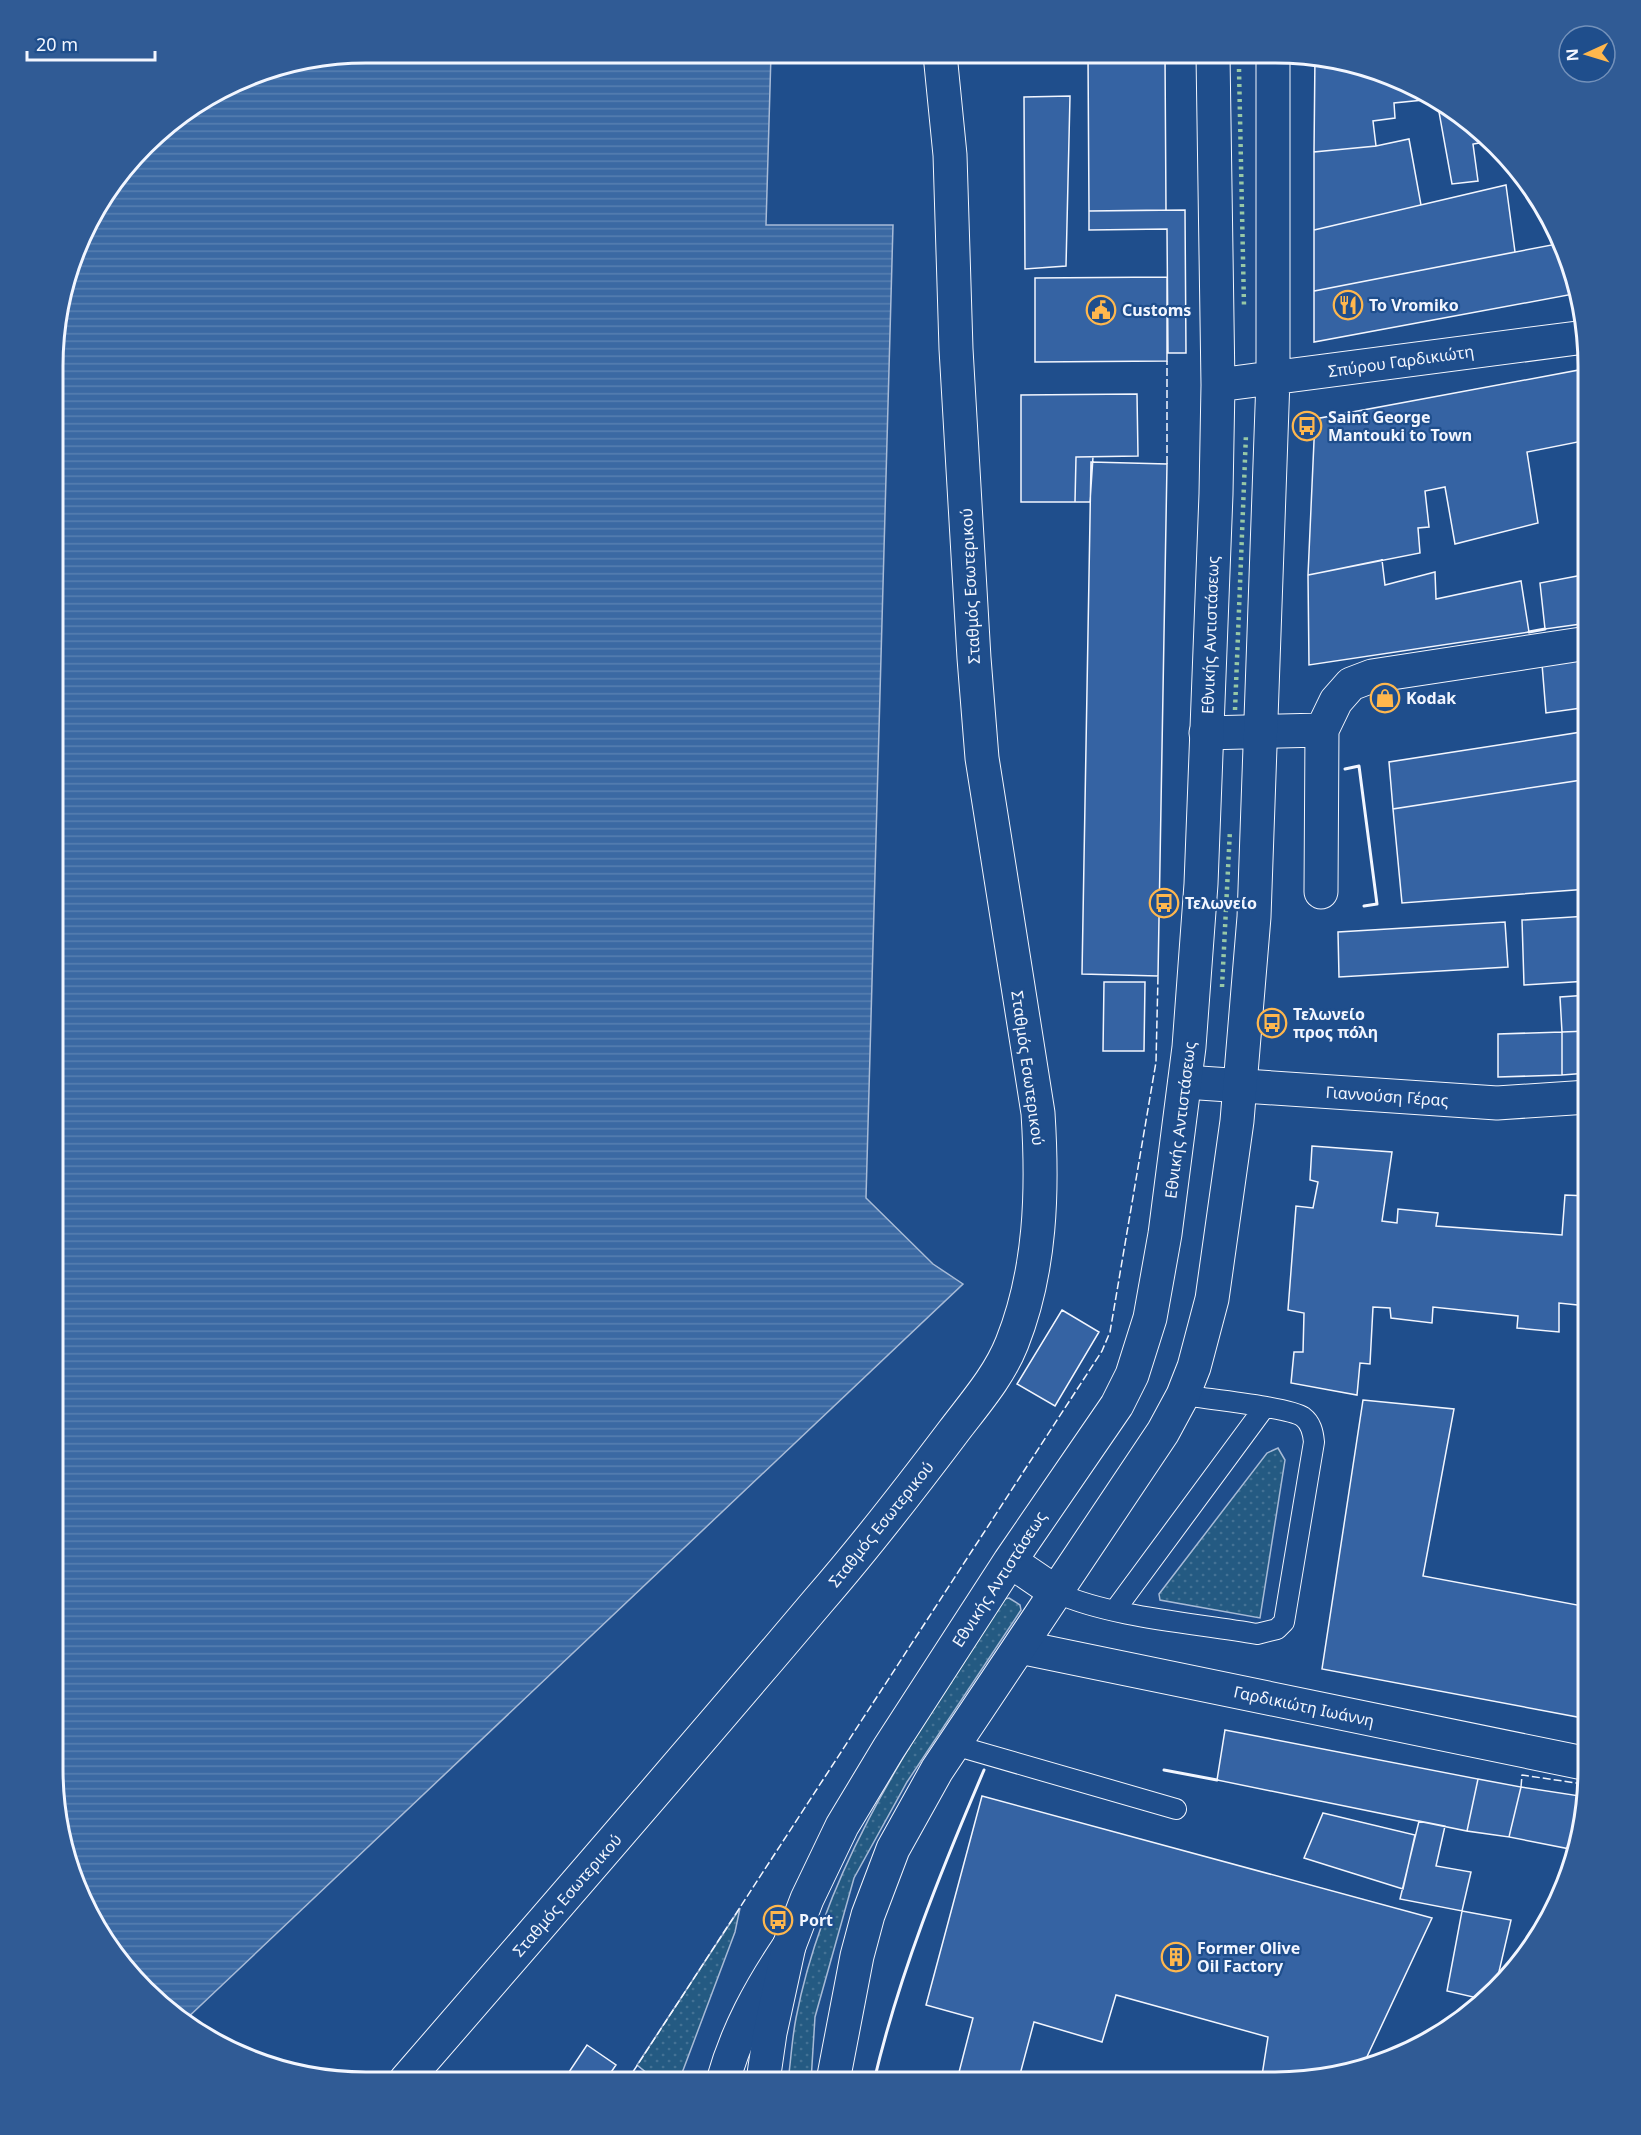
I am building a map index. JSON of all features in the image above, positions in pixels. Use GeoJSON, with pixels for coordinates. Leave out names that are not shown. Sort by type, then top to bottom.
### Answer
{"type":"FeatureCollection","features":[{"type":"Feature","properties":{"kind":"main road","name":"Σταθμός Εσωτερικού"},"geometry":{"type":"LineString","coordinates":[[413,2072],[643,1809],[888,1517],[986,1390],[1011,1346],[1025,1308],[1037,1252],[1040,1146],[1038,1113],[982,758],[956,349],[950,155],[941,63]]}},
{"type":"Feature","properties":{"kind":"main road","name":"Εθνικής Αντιστάσεως"},"geometry":{"type":"LineString","coordinates":[[764,2072],[770,2032],[789,1946],[823,1864],[862,1791],[1010,1560],[1117,1405],[1132,1375],[1143,1345],[1158,1277],[1185,1082],[1196,962],[1218,385],[1214,63]]}},
{"type":"Feature","properties":{"kind":"main road"},"geometry":{"type":"LineString","coordinates":[[835,2072],[848,1996],[878,1884],[911,1815],[954,1745],[1134,1479],[1184,1395],[1212,1299],[1240,1086],[1254,917],[1274,378],[1273,63]]}},
{"type":"Feature","properties":{"kind":"main road","name":"Σπύρου Γαρδικιώτη"},"geometry":{"type":"LineString","coordinates":[[1218,385],[1576,338]]}},
{"type":"Feature","properties":{"kind":"main road"},"geometry":{"type":"LineString","coordinates":[[1321,892],[1322,729],[1336,701],[1351,684],[1372,676],[1578,645]]}},
{"type":"Feature","properties":{"kind":"main road"},"geometry":{"type":"LineString","coordinates":[[1206,733],[1322,729]]}},
{"type":"Feature","properties":{"kind":"main road","name":"Γιαννούση Γέρας"},"geometry":{"type":"LineString","coordinates":[[1185,1082],[1497,1103],[1578,1098]]}},
{"type":"Feature","properties":{"kind":"main road"},"geometry":{"type":"LineString","coordinates":[[1010,1560],[1057,1593]]}},
{"type":"Feature","properties":{"kind":"main road","name":"Γαρδικιώτη Ιωάννη"},"geometry":{"type":"LineString","coordinates":[[1020,1647],[1578,1762]]}},
{"type":"Feature","properties":{"kind":"main road"},"geometry":{"type":"LineString","coordinates":[[726,2072],[739,2033],[758,1992],[789,1946]]}},
{"type":"Feature","properties":{"kind":"lane"},"geometry":{"type":"LineString","coordinates":[[1057,1593],[1079,1602],[1115,1610],[1257,1634],[1277,1629],[1284,1622],[1310,1464],[1313,1432],[1301,1416],[1184,1395]]}},
{"type":"Feature","properties":{"kind":"lane"},"geometry":{"type":"LineString","coordinates":[[1115,1610],[1264,1408]]}},
{"type":"Feature","properties":{"kind":"lane"},"geometry":{"type":"LineString","coordinates":[[954,1745],[1176,1809]]}},
{"type":"Feature","properties":{"kind":"shaded area"},"geometry":{"type":"Polygon","coordinates":[[[771,63],[766,225],[893,225],[866,1198],[933,1264],[963,1284],[190,2015],[166,1997],[138,1969],[114,1937],[86,1885],[69,1828],[63,1769],[63,366],[66,326],[73,288],[94,232],[114,198],[138,166],[166,138],[198,114],[232,94],[269,79],[307,69],[346,64],[771,63]]]}},
{"type":"Feature","properties":{"kind":"shaded area"},"geometry":{"type":"Polygon","coordinates":[[[1278,1448],[1285,1460],[1260,1618],[1160,1600],[1159,1594],[1267,1453],[1278,1448]]]}},
{"type":"Feature","properties":{"kind":"shaded area"},"geometry":{"type":"Polygon","coordinates":[[[1009,1598],[1020,1605],[1021,1610],[907,1782],[854,1878],[815,2017],[812,2072],[789,2072],[793,2033],[810,1960],[829,1905],[853,1851],[879,1799],[909,1748],[1004,1599],[1009,1598]]]}},
{"type":"Feature","properties":{"kind":"shaded area"},"geometry":{"type":"Polygon","coordinates":[[[740,1908],[735,1932],[682,2072],[646,2072],[637,2065],[740,1908]]]}},
{"type":"Feature","properties":{"kind":"building"},"geometry":{"type":"Polygon","coordinates":[[[1088,63],[1165,63],[1166,210],[1089,211],[1088,63]]]}},
{"type":"Feature","properties":{"kind":"building"},"geometry":{"type":"Polygon","coordinates":[[[1315,66],[1372,79],[1420,100],[1394,103],[1395,118],[1373,121],[1376,146],[1314,152],[1315,66]]]}},
{"type":"Feature","properties":{"kind":"building"},"geometry":{"type":"Polygon","coordinates":[[[1070,96],[1066,266],[1025,269],[1024,97],[1070,96]]]}},
{"type":"Feature","properties":{"kind":"building"},"geometry":{"type":"Polygon","coordinates":[[[1439,112],[1479,142],[1473,144],[1478,181],[1452,184],[1439,112]]]}},
{"type":"Feature","properties":{"kind":"building"},"geometry":{"type":"Polygon","coordinates":[[[1409,139],[1421,205],[1314,230],[1314,152],[1376,146],[1409,139]]]}},
{"type":"Feature","properties":{"kind":"building"},"geometry":{"type":"Polygon","coordinates":[[[1506,185],[1515,252],[1314,291],[1314,230],[1506,185]]]}},
{"type":"Feature","properties":{"kind":"building"},"geometry":{"type":"Polygon","coordinates":[[[1185,210],[1186,353],[1168,353],[1167,229],[1089,230],[1089,211],[1185,210]]]}},
{"type":"Feature","properties":{"kind":"building"},"geometry":{"type":"Polygon","coordinates":[[[1553,245],[1569,295],[1314,342],[1314,291],[1553,245]]]}},
{"type":"Feature","properties":{"kind":"building","name":"Customs"},"geometry":{"type":"Polygon","coordinates":[[[1167,277],[1167,361],[1035,362],[1035,278],[1167,277]]]}},
{"type":"Feature","properties":{"kind":"building"},"geometry":{"type":"Polygon","coordinates":[[[1578,370],[1578,442],[1527,452],[1538,523],[1455,544],[1445,487],[1425,491],[1429,527],[1418,528],[1420,553],[1308,575],[1315,419],[1578,370]]]}},
{"type":"Feature","properties":{"kind":"building"},"geometry":{"type":"Polygon","coordinates":[[[1137,394],[1138,456],[1076,457],[1075,502],[1021,502],[1021,395],[1137,394]]]}},
{"type":"Feature","properties":{"kind":"building"},"geometry":{"type":"Polygon","coordinates":[[[1076,457],[1093,457],[1090,502],[1075,502],[1076,457]]]}},
{"type":"Feature","properties":{"kind":"building"},"geometry":{"type":"Polygon","coordinates":[[[1091,462],[1167,464],[1158,976],[1082,974],[1091,462]]]}},
{"type":"Feature","properties":{"kind":"building"},"geometry":{"type":"Polygon","coordinates":[[[1382,560],[1385,585],[1435,572],[1436,599],[1521,581],[1529,632],[1309,665],[1308,575],[1382,560]]]}},
{"type":"Feature","properties":{"kind":"building"},"geometry":{"type":"Polygon","coordinates":[[[1578,576],[1578,624],[1545,629],[1540,583],[1578,576]]]}},
{"type":"Feature","properties":{"kind":"building"},"geometry":{"type":"Polygon","coordinates":[[[1578,658],[1578,708],[1546,713],[1542,664],[1578,658]]]}},
{"type":"Feature","properties":{"kind":"building"},"geometry":{"type":"Polygon","coordinates":[[[1578,733],[1578,781],[1393,809],[1389,762],[1578,733]]]}},
{"type":"Feature","properties":{"kind":"building"},"geometry":{"type":"Polygon","coordinates":[[[1578,781],[1578,890],[1402,903],[1393,809],[1578,781]]]}},
{"type":"Feature","properties":{"kind":"building"},"geometry":{"type":"Polygon","coordinates":[[[1578,917],[1578,982],[1524,985],[1522,920],[1578,917]]]}},
{"type":"Feature","properties":{"kind":"building"},"geometry":{"type":"Polygon","coordinates":[[[1505,922],[1508,967],[1339,977],[1338,932],[1505,922]]]}},
{"type":"Feature","properties":{"kind":"building"},"geometry":{"type":"Polygon","coordinates":[[[1104,982],[1145,982],[1144,1051],[1103,1051],[1104,982]]]}},
{"type":"Feature","properties":{"kind":"building"},"geometry":{"type":"Polygon","coordinates":[[[1578,996],[1578,1031],[1562,1032],[1560,997],[1578,996]]]}},
{"type":"Feature","properties":{"kind":"building"},"geometry":{"type":"Polygon","coordinates":[[[1578,1031],[1578,1074],[1562,1075],[1562,1032],[1578,1031]]]}},
{"type":"Feature","properties":{"kind":"building"},"geometry":{"type":"Polygon","coordinates":[[[1562,1032],[1562,1075],[1498,1077],[1498,1034],[1562,1032]]]}},
{"type":"Feature","properties":{"kind":"building"},"geometry":{"type":"Polygon","coordinates":[[[1312,1146],[1392,1152],[1382,1221],[1397,1223],[1398,1209],[1438,1213],[1436,1226],[1562,1235],[1565,1195],[1578,1196],[1578,1305],[1559,1303],[1559,1332],[1517,1328],[1518,1316],[1433,1307],[1432,1323],[1391,1318],[1390,1308],[1373,1307],[1370,1364],[1360,1363],[1357,1395],[1291,1383],[1294,1352],[1303,1352],[1304,1313],[1288,1310],[1296,1206],[1313,1208],[1318,1182],[1310,1180],[1312,1146]]]}},
{"type":"Feature","properties":{"kind":"building"},"geometry":{"type":"Polygon","coordinates":[[[1062,1310],[1099,1332],[1055,1406],[1017,1384],[1062,1310]]]}},
{"type":"Feature","properties":{"kind":"building"},"geometry":{"type":"Polygon","coordinates":[[[1363,1400],[1454,1409],[1423,1576],[1578,1605],[1578,1717],[1322,1669],[1363,1400]]]}},
{"type":"Feature","properties":{"kind":"building"},"geometry":{"type":"Polygon","coordinates":[[[1225,1730],[1478,1779],[1467,1831],[1217,1780],[1225,1730]]]}},
{"type":"Feature","properties":{"kind":"building"},"geometry":{"type":"Polygon","coordinates":[[[1478,1779],[1521,1787],[1509,1837],[1467,1831],[1478,1779]]]}},
{"type":"Feature","properties":{"kind":"building"},"geometry":{"type":"Polygon","coordinates":[[[1521,1787],[1576,1795],[1568,1849],[1509,1837],[1521,1787]]]}},
{"type":"Feature","properties":{"kind":"building","name":"Former Olive Oil Factory"},"geometry":{"type":"Polygon","coordinates":[[[982,1796],[1432,1918],[1367,2058],[1334,2066],[1263,2072],[1268,2037],[1116,1995],[1102,2042],[1034,2022],[1021,2072],[959,2072],[973,2018],[926,2005],[982,1796]]]}},
{"type":"Feature","properties":{"kind":"building"},"geometry":{"type":"Polygon","coordinates":[[[1323,1813],[1415,1835],[1403,1889],[1304,1858],[1323,1813]]]}},
{"type":"Feature","properties":{"kind":"building"},"geometry":{"type":"Polygon","coordinates":[[[1419,1821],[1445,1826],[1436,1866],[1471,1872],[1462,1911],[1400,1899],[1419,1821]]]}},
{"type":"Feature","properties":{"kind":"building"},"geometry":{"type":"Polygon","coordinates":[[[1462,1911],[1511,1920],[1499,1973],[1475,1997],[1447,1991],[1462,1911]]]}},
{"type":"Feature","properties":{"kind":"building"},"geometry":{"type":"Polygon","coordinates":[[[587,2045],[616,2065],[611,2072],[569,2072],[587,2045]]]}},
{"type":"Feature","properties":{"kind":"hedge"},"geometry":{"type":"LineString","coordinates":[[1239,69],[1244,306]]}},
{"type":"Feature","properties":{"kind":"hedge"},"geometry":{"type":"LineString","coordinates":[[1235,710],[1246,434]]}},
{"type":"Feature","properties":{"kind":"hedge"},"geometry":{"type":"LineString","coordinates":[[1222,987],[1230,830]]}},
{"type":"Feature","properties":{"kind":"fence"},"geometry":{"type":"LineString","coordinates":[[1167,361],[1167,464]]}},
{"type":"Feature","properties":{"kind":"fence"},"geometry":{"type":"LineString","coordinates":[[633,2072],[1102,1351],[1110,1332],[1156,1062],[1158,976]]}},
{"type":"Feature","properties":{"kind":"fence"},"geometry":{"type":"LineString","coordinates":[[1521,1787],[1522,1775],[1577,1783]]}},
{"type":"Feature","properties":{"kind":"wall"},"geometry":{"type":"LineString","coordinates":[[1529,632],[1545,629]]}},
{"type":"Feature","properties":{"kind":"wall"},"geometry":{"type":"LineString","coordinates":[[1345,769],[1359,766],[1377,904],[1364,906]]}},
{"type":"Feature","properties":{"kind":"wall"},"geometry":{"type":"LineString","coordinates":[[876,2072],[908,1962],[984,1770]]}},
{"type":"Feature","properties":{"kind":"wall"},"geometry":{"type":"LineString","coordinates":[[1164,1770],[1217,1780]]}},
{"type":"Feature","properties":{"kind":"place","name":"To Vromiko"},"geometry":{"type":"Point","coordinates":[1348,305]}},
{"type":"Feature","properties":{"kind":"place","name":"Customs"},"geometry":{"type":"Point","coordinates":[1101,310]}},
{"type":"Feature","properties":{"kind":"place","name":"Saint George Mantouki to Town"},"geometry":{"type":"Point","coordinates":[1307,426]}},
{"type":"Feature","properties":{"kind":"place","name":"Kodak"},"geometry":{"type":"Point","coordinates":[1385,698]}},
{"type":"Feature","properties":{"kind":"place","name":"Τελωνείο"},"geometry":{"type":"Point","coordinates":[1164,903]}},
{"type":"Feature","properties":{"kind":"place","name":"Τελωνείο προς πόλη"},"geometry":{"type":"Point","coordinates":[1272,1023]}},
{"type":"Feature","properties":{"kind":"place","name":"Port"},"geometry":{"type":"Point","coordinates":[778,1920]}},
{"type":"Feature","properties":{"kind":"place","name":"Former Olive Oil Factory"},"geometry":{"type":"Point","coordinates":[1176,1957]}}]}
